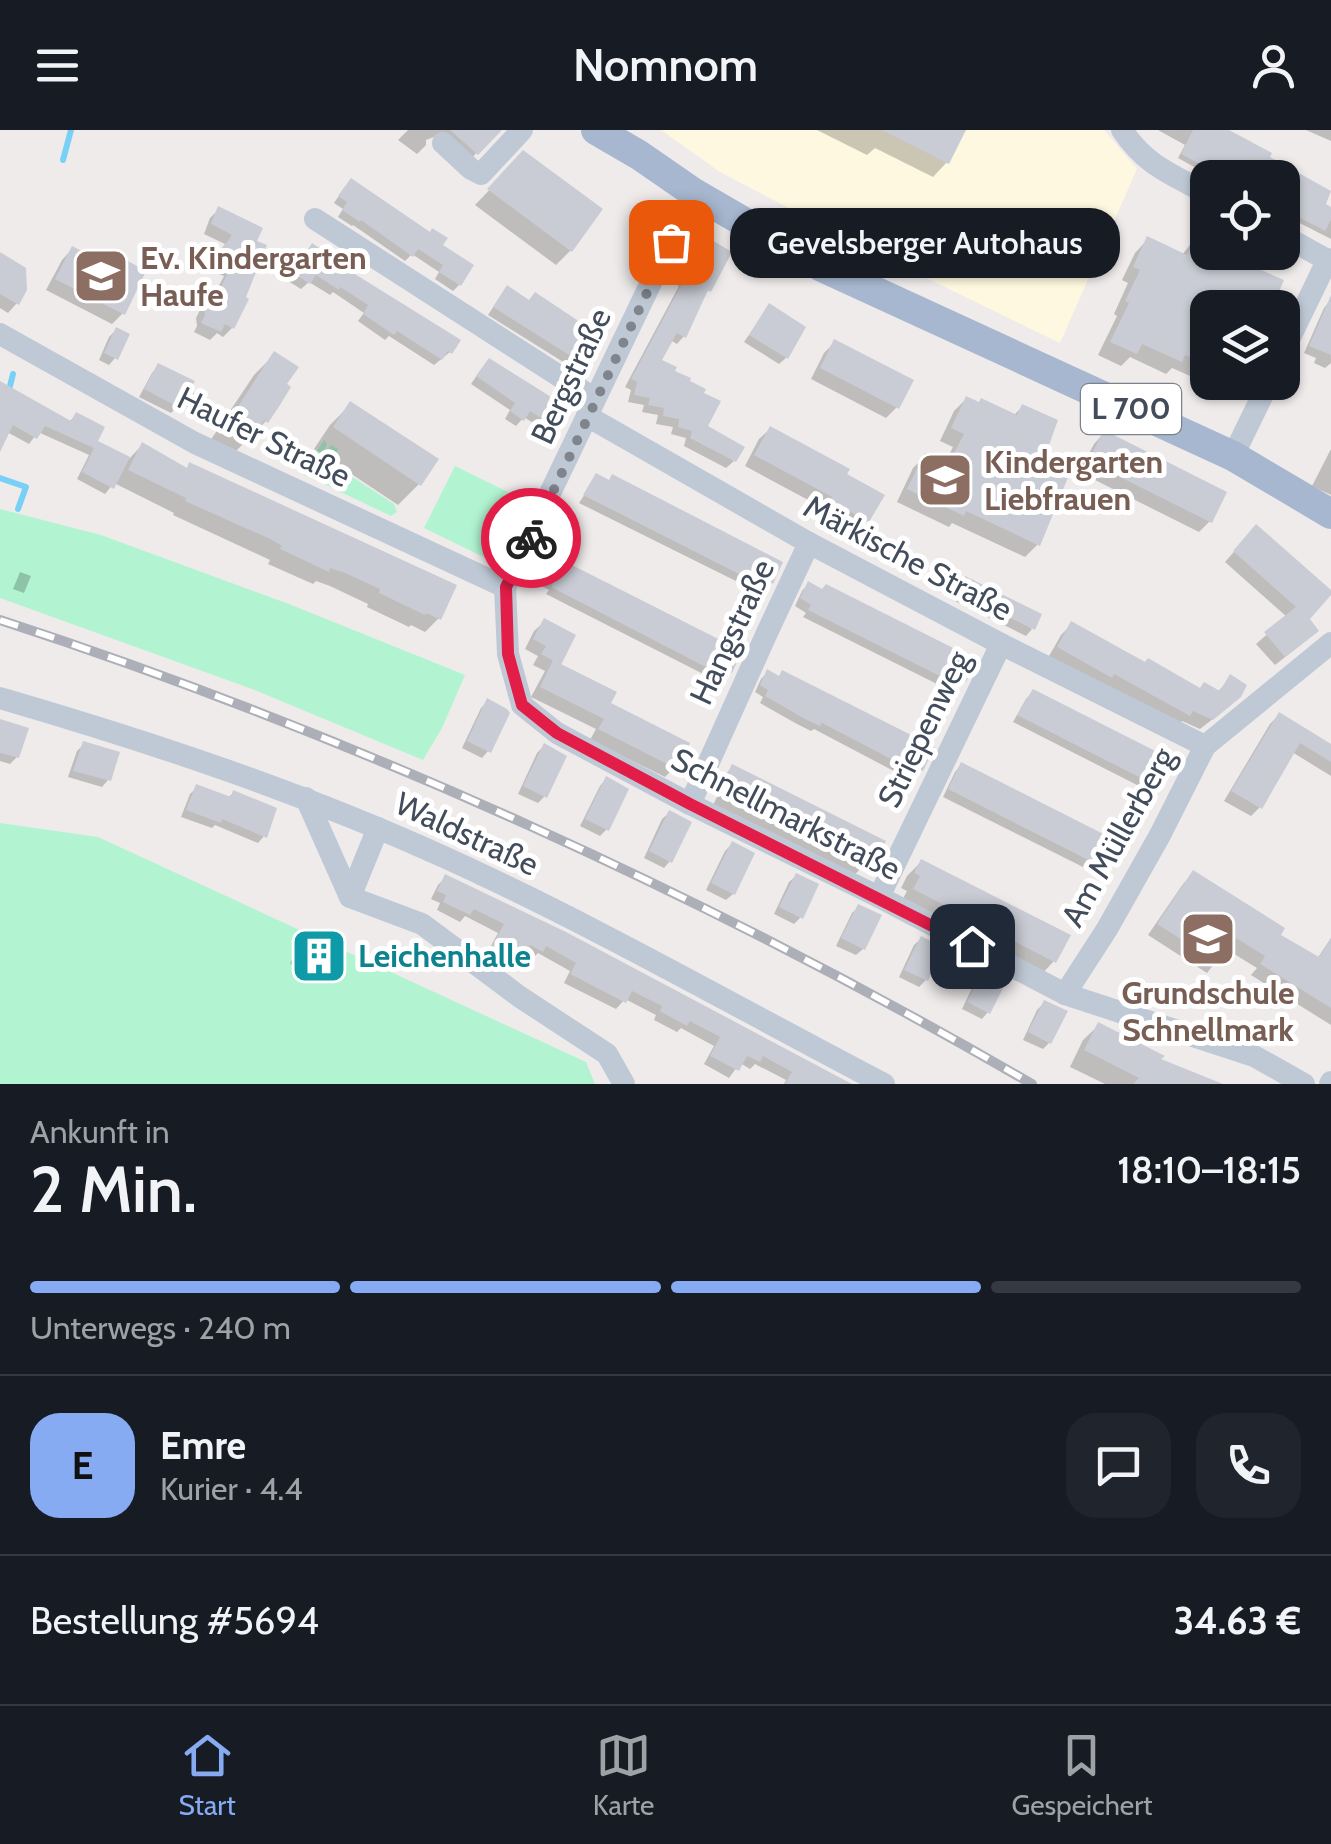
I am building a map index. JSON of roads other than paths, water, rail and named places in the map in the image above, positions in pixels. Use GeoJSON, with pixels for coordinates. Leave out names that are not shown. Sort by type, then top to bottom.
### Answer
{"type":"FeatureCollection","features":[{"type":"Feature","properties":{"kind":"main road","name":"L 700"},"geometry":{"type":"LineString","coordinates":[[596,130],[633,142]]}},
{"type":"Feature","properties":{"kind":"main road","name":"L 700"},"geometry":{"type":"LineString","coordinates":[[616,130],[694,193],[820,266],[1233,456],[1331,514]]}},
{"type":"Feature","properties":{"kind":"street"},"geometry":{"type":"LineString","coordinates":[[444,143],[481,174],[522,130]]}},
{"type":"Feature","properties":{"kind":"street"},"geometry":{"type":"LineString","coordinates":[[1122,130],[1135,150],[1190,184]]}},
{"type":"Feature","properties":{"kind":"street","name":"Bergstraße"},"geometry":{"type":"LineString","coordinates":[[506,587],[694,193]]}},
{"type":"Feature","properties":{"kind":"street","name":"Märkische Straße"},"geometry":{"type":"LineString","coordinates":[[316,219],[591,408],[809,544],[1205,746]]}},
{"type":"Feature","properties":{"kind":"street"},"geometry":{"type":"LineString","coordinates":[[1300,245],[1329,261],[1300,318]]}},
{"type":"Feature","properties":{"kind":"street","name":"Haufer Straße"},"geometry":{"type":"LineString","coordinates":[[0,334],[195,444],[506,587]]}},
{"type":"Feature","properties":{"kind":"street"},"geometry":{"type":"LineString","coordinates":[[1233,456],[1260,400]]}},
{"type":"Feature","properties":{"kind":"street","name":"Hangstraße"},"geometry":{"type":"LineString","coordinates":[[690,804],[809,544]]}},
{"type":"Feature","properties":{"kind":"street","name":"Schnellmarkstraße"},"geometry":{"type":"LineString","coordinates":[[506,587],[508,654],[522,705],[557,733],[1065,994],[1254,1056],[1304,1084]]}},
{"type":"Feature","properties":{"kind":"street","name":"Am Müllerberg"},"geometry":{"type":"LineString","coordinates":[[1065,994],[1107,929],[1205,746],[1331,643]]}},
{"type":"Feature","properties":{"kind":"street","name":"Striepenweg"},"geometry":{"type":"LineString","coordinates":[[878,897],[1002,644]]}},
{"type":"Feature","properties":{"kind":"street","name":"Waldstraße"},"geometry":{"type":"LineString","coordinates":[[0,698],[306,798],[447,858],[601,934],[884,1084]]}},
{"type":"Feature","properties":{"kind":"street"},"geometry":{"type":"LineString","coordinates":[[306,798],[350,897],[422,924],[520,997],[607,1054],[624,1084]]}},
{"type":"Feature","properties":{"kind":"street"},"geometry":{"type":"LineString","coordinates":[[350,897],[378,828]]}},
{"type":"Feature","properties":{"kind":"waterway"},"geometry":{"type":"LineString","coordinates":[[63,160],[71,130]]}},
{"type":"Feature","properties":{"kind":"waterway"},"geometry":{"type":"LineString","coordinates":[[0,400],[13,374]]}},
{"type":"Feature","properties":{"kind":"waterway"},"geometry":{"type":"LineString","coordinates":[[0,478],[26,487],[18,509]]}},
{"type":"Feature","properties":{"kind":"railway"},"geometry":{"type":"LineString","coordinates":[[0,620],[266,715],[528,825],[784,948],[1032,1084]]}},
{"type":"Feature","properties":{"kind":"place","name":"Gevelsberger Autohaus"},"geometry":{"type":"Point","coordinates":[671,242]}},
{"type":"Feature","properties":{"kind":"place","name":"Ev. Kindergarten Haufe"},"geometry":{"type":"Point","coordinates":[101,276]}},
{"type":"Feature","properties":{"kind":"place","name":"Kindergarten Liebfrauen"},"geometry":{"type":"Point","coordinates":[945,480]}},
{"type":"Feature","properties":{"kind":"place","name":"Grundschule Schnellmark"},"geometry":{"type":"Point","coordinates":[1208,939]}},
{"type":"Feature","properties":{"kind":"place","name":"Leichenhalle"},"geometry":{"type":"Point","coordinates":[319,956]}}]}
